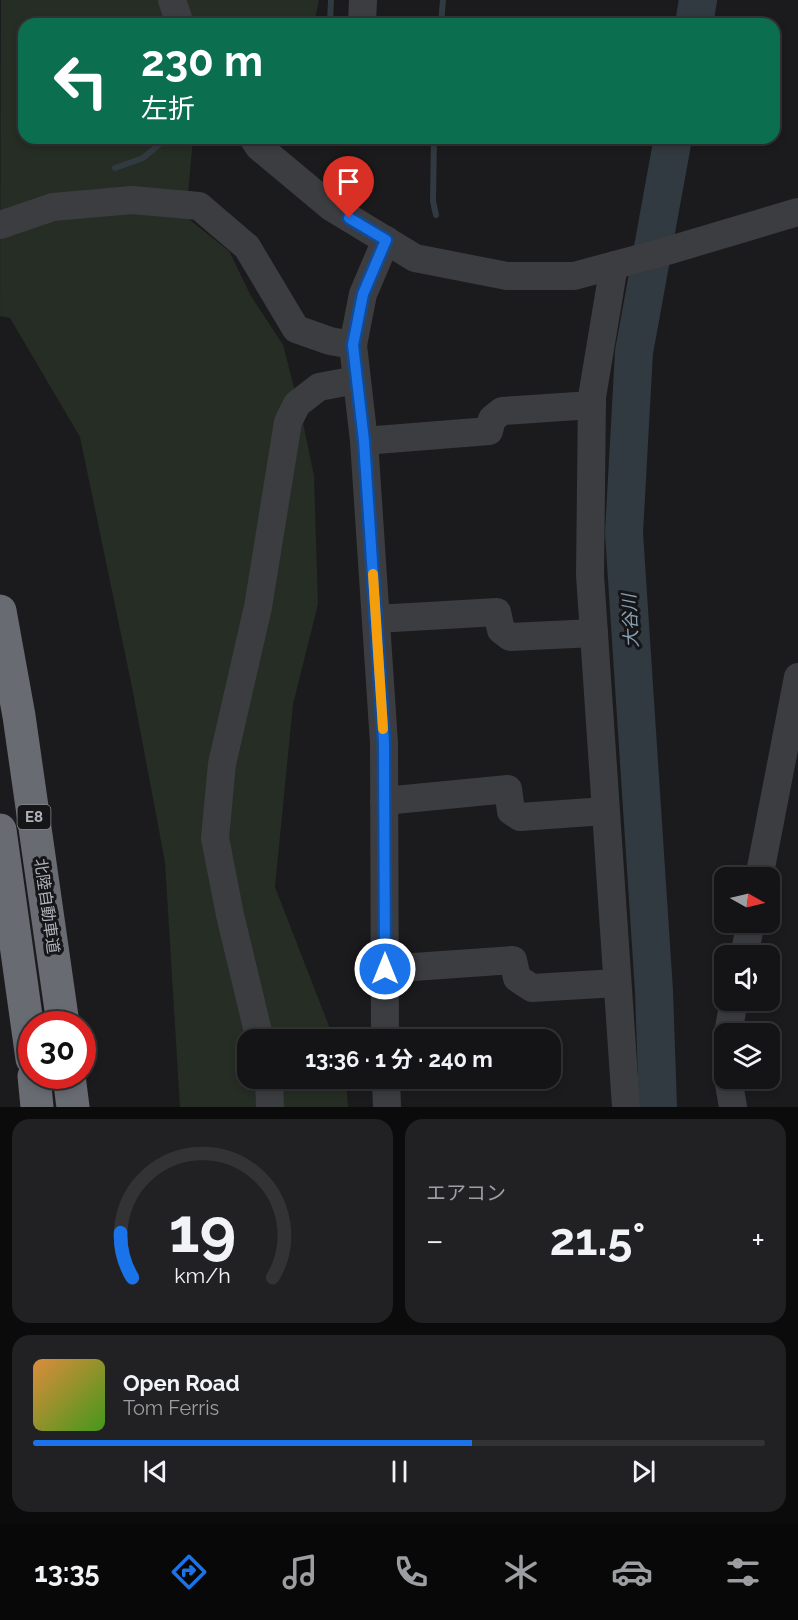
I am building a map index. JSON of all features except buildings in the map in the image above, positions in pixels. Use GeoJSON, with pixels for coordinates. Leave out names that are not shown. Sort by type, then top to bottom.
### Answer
{"type":"FeatureCollection","features":[{"type":"Feature","properties":{"kind":"highway","name":"北陸自動車道"},"geometry":{"type":"LineString","coordinates":[[0,611],[19,716],[61,1011]]}},
{"type":"Feature","properties":{"kind":"highway","name":"E8"},"geometry":{"type":"LineString","coordinates":[[0,830],[25,1011]]}},
{"type":"Feature","properties":{"kind":"highway"},"geometry":{"type":"LineString","coordinates":[[35,1089],[37,1107]]}},
{"type":"Feature","properties":{"kind":"highway"},"geometry":{"type":"LineString","coordinates":[[71,1089],[73,1107]]}},
{"type":"Feature","properties":{"kind":"street"},"geometry":{"type":"LineString","coordinates":[[172,0],[178,18]]}},
{"type":"Feature","properties":{"kind":"street"},"geometry":{"type":"LineString","coordinates":[[362,18],[363,0]]}},
{"type":"Feature","properties":{"kind":"street"},"geometry":{"type":"LineString","coordinates":[[257,144],[331,207],[415,258],[507,276],[574,276],[798,212]]}},
{"type":"Feature","properties":{"kind":"street"},"geometry":{"type":"LineString","coordinates":[[0,225],[53,207],[132,200],[199,206],[247,248],[296,329],[330,341],[353,345]]}},
{"type":"Feature","properties":{"kind":"street"},"geometry":{"type":"LineString","coordinates":[[385,1029],[384,743],[364,441],[353,345],[363,294],[386,240]]}},
{"type":"Feature","properties":{"kind":"street"},"geometry":{"type":"LineString","coordinates":[[614,265],[592,405],[590,575],[626,1107]]}},
{"type":"Feature","properties":{"kind":"street"},"geometry":{"type":"LineString","coordinates":[[257,1029],[214,838],[222,764],[258,607],[288,422],[297,404],[319,387],[356,380]]}},
{"type":"Feature","properties":{"kind":"street"},"geometry":{"type":"LineString","coordinates":[[364,441],[489,431],[492,419],[502,411],[592,405]]}},
{"type":"Feature","properties":{"kind":"street"},"geometry":{"type":"LineString","coordinates":[[376,620],[497,612],[501,630],[510,637],[594,633]]}},
{"type":"Feature","properties":{"kind":"street"},"geometry":{"type":"LineString","coordinates":[[761,867],[798,677]]}},
{"type":"Feature","properties":{"kind":"street"},"geometry":{"type":"LineString","coordinates":[[384,801],[508,789],[511,811],[519,817],[606,812]]}},
{"type":"Feature","properties":{"kind":"street"},"geometry":{"type":"LineString","coordinates":[[385,969],[513,960],[517,978],[532,988],[617,982]]}},
{"type":"Feature","properties":{"kind":"street"},"geometry":{"type":"LineString","coordinates":[[269,1089],[270,1107]]}},
{"type":"Feature","properties":{"kind":"street"},"geometry":{"type":"LineString","coordinates":[[386,1089],[387,1107]]}},
{"type":"Feature","properties":{"kind":"street"},"geometry":{"type":"LineString","coordinates":[[730,1089],[733,1107]]}},
{"type":"Feature","properties":{"kind":"shaded area"},"geometry":{"type":"Polygon","coordinates":[[[1,0],[319,0],[315,18],[18,18],[18,144],[192,144],[186,217],[229,251],[251,296],[283,345],[314,476],[318,604],[293,704],[275,887],[330,1029],[237,1029],[237,1089],[347,1089],[348,1107],[180,1107],[165,862],[132,687],[80,437],[10,318],[0,316],[1,0]]]}},
{"type":"Feature","properties":{"kind":"waterway"},"geometry":{"type":"LineString","coordinates":[[330,18],[331,0]]}},
{"type":"Feature","properties":{"kind":"waterway"},"geometry":{"type":"LineString","coordinates":[[442,18],[443,0]]}},
{"type":"Feature","properties":{"kind":"waterway","name":"大谷川"},"geometry":{"type":"LineString","coordinates":[[695,18],[698,0]]}},
{"type":"Feature","properties":{"kind":"waterway"},"geometry":{"type":"LineString","coordinates":[[115,168],[143,158],[160,144]]}},
{"type":"Feature","properties":{"kind":"waterway"},"geometry":{"type":"LineString","coordinates":[[434,144],[433,201],[436,215]]}},
{"type":"Feature","properties":{"kind":"waterway","name":"大谷川"},"geometry":{"type":"LineString","coordinates":[[658,1107],[654,991],[624,533],[634,352],[672,144]]}},
{"type":"Feature","properties":{"kind":"slow traffic"},"geometry":{"type":"LineString","coordinates":[[373,574],[383,729]]}},
{"type":"Feature","properties":{"kind":"route"},"geometry":{"type":"LineString","coordinates":[[349,218],[386,240],[363,294],[353,345],[364,441],[384,743],[385,969]]}}]}
